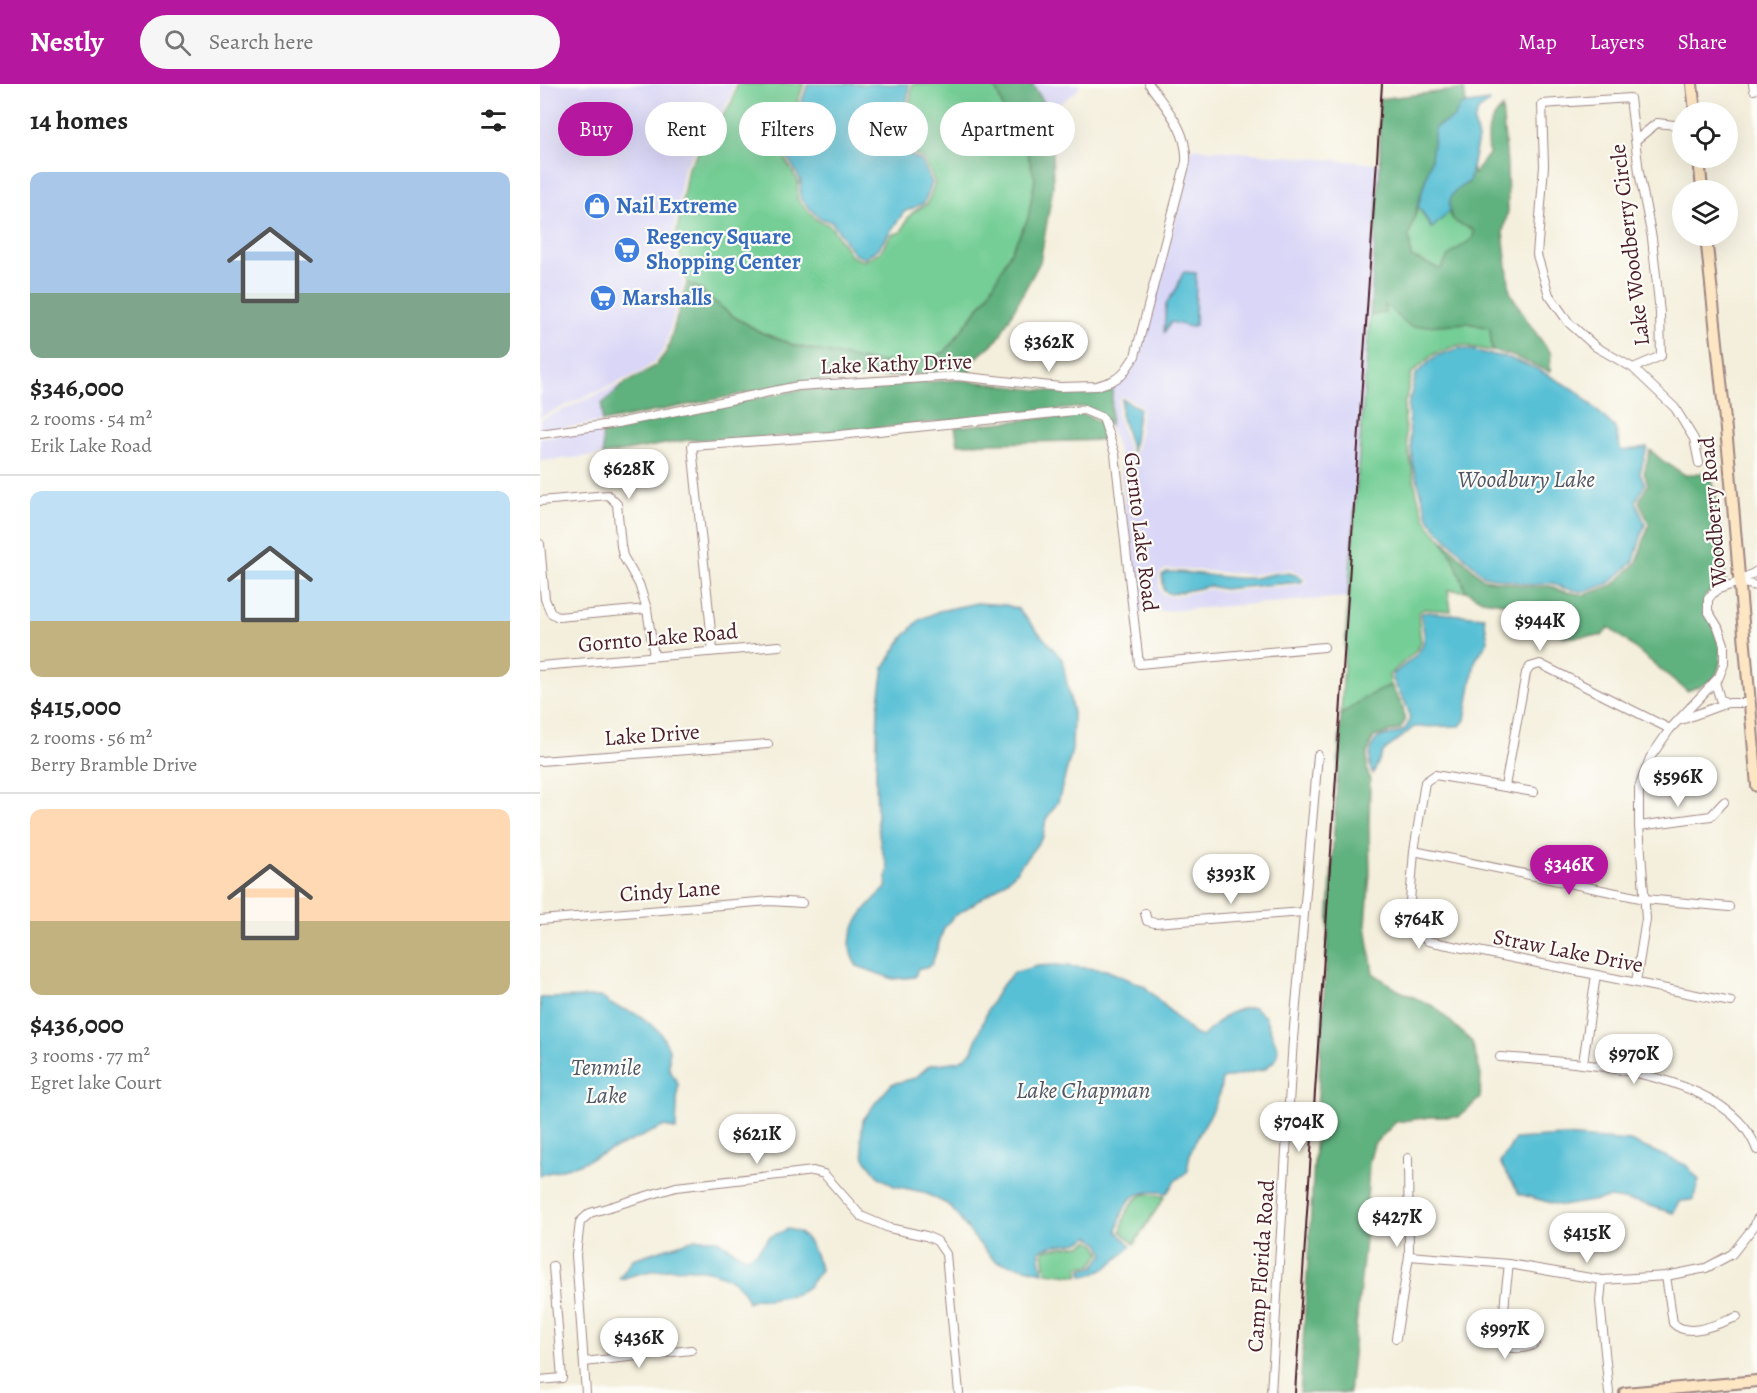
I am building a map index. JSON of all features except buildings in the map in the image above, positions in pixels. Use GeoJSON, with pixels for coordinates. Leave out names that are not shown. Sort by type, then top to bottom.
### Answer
{"type":"FeatureCollection","features":[{"type":"Feature","properties":{"kind":"street","name":"Lake Kathy Drive"},"geometry":{"type":"LineString","coordinates":[[540,434],[629,421],[798,386],[957,376],[1069,388],[1102,385],[1116,379],[1132,363],[1138,347],[1186,162],[1186,147],[1180,128],[1149,84]]}},
{"type":"Feature","properties":{"kind":"street"},"geometry":{"type":"LineString","coordinates":[[1692,84],[1694,102]]}},
{"type":"Feature","properties":{"kind":"street","name":"Lake Woodberry Circle"},"geometry":{"type":"LineString","coordinates":[[1633,368],[1661,356],[1660,313],[1652,238],[1639,172],[1630,98],[1542,104],[1544,166],[1537,255],[1550,295],[1569,323],[1589,341],[1633,368],[1675,408],[1694,439],[1700,463]]}},
{"type":"Feature","properties":{"kind":"street"},"geometry":{"type":"LineString","coordinates":[[1636,140],[1657,123],[1672,125]]}},
{"type":"Feature","properties":{"kind":"street","name":"Woodberry Road"},"geometry":{"type":"LineString","coordinates":[[1707,246],[1729,459],[1757,786]]}},
{"type":"Feature","properties":{"kind":"street","name":"Gornto Lake Road"},"geometry":{"type":"LineString","coordinates":[[712,651],[692,446],[830,436],[1084,410],[1103,418],[1115,454],[1138,664],[1324,647]]}},
{"type":"Feature","properties":{"kind":"street"},"geometry":{"type":"LineString","coordinates":[[540,501],[608,495],[612,497],[617,504],[623,556],[639,584],[647,609],[654,656]]}},
{"type":"Feature","properties":{"kind":"street"},"geometry":{"type":"LineString","coordinates":[[540,544],[545,599],[550,613],[558,617],[647,609]]}},
{"type":"Feature","properties":{"kind":"street"},"geometry":{"type":"LineString","coordinates":[[1636,982],[1646,919],[1639,826],[1639,788],[1650,758],[1670,729],[1719,677],[1724,663],[1724,644],[1718,627],[1708,611],[1708,598],[1716,590],[1739,582],[1757,571]]}},
{"type":"Feature","properties":{"kind":"street"},"geometry":{"type":"LineString","coordinates":[[1739,582],[1757,586]]}},
{"type":"Feature","properties":{"kind":"street","name":"Gornto Lake Road"},"geometry":{"type":"LineString","coordinates":[[540,666],[779,646]]}},
{"type":"Feature","properties":{"kind":"street"},"geometry":{"type":"LineString","coordinates":[[1505,786],[1526,673],[1530,667],[1540,664],[1670,729]]}},
{"type":"Feature","properties":{"kind":"street"},"geometry":{"type":"LineString","coordinates":[[1715,682],[1720,699],[1727,703]]}},
{"type":"Feature","properties":{"kind":"street"},"geometry":{"type":"LineString","coordinates":[[1677,722],[1727,703],[1749,703]]}},
{"type":"Feature","properties":{"kind":"street","name":"Lake Drive"},"geometry":{"type":"LineString","coordinates":[[540,762],[768,744]]}},
{"type":"Feature","properties":{"kind":"street","name":"Camp Florida Road"},"geometry":{"type":"LineString","coordinates":[[1271,1393],[1293,1039],[1318,755]]}},
{"type":"Feature","properties":{"kind":"street","name":"Straw Lake Drive"},"geometry":{"type":"LineString","coordinates":[[1534,792],[1436,775],[1425,782],[1414,851],[1408,926],[1428,941],[1731,1002]]}},
{"type":"Feature","properties":{"kind":"street"},"geometry":{"type":"LineString","coordinates":[[1639,826],[1711,816],[1724,802]]}},
{"type":"Feature","properties":{"kind":"street"},"geometry":{"type":"LineString","coordinates":[[1414,851],[1645,899],[1729,907]]}},
{"type":"Feature","properties":{"kind":"street","name":"Cindy Lane"},"geometry":{"type":"LineString","coordinates":[[540,920],[770,901],[802,903]]}},
{"type":"Feature","properties":{"kind":"street"},"geometry":{"type":"LineString","coordinates":[[1145,913],[1147,921],[1155,923],[1304,912]]}},
{"type":"Feature","properties":{"kind":"street"},"geometry":{"type":"LineString","coordinates":[[1583,1063],[1596,975]]}},
{"type":"Feature","properties":{"kind":"street"},"geometry":{"type":"LineString","coordinates":[[1500,1057],[1583,1063],[1640,1073],[1690,1090],[1733,1113],[1745,1126],[1757,1150]]}},
{"type":"Feature","properties":{"kind":"street"},"geometry":{"type":"LineString","coordinates":[[1396,1338],[1409,1256],[1408,1158]]}},
{"type":"Feature","properties":{"kind":"street"},"geometry":{"type":"LineString","coordinates":[[586,1393],[576,1255],[580,1222],[590,1213],[676,1187],[813,1171],[824,1174],[861,1216],[890,1228],[926,1236],[937,1241],[946,1254],[959,1393]]}},
{"type":"Feature","properties":{"kind":"street"},"geometry":{"type":"LineString","coordinates":[[1409,1256],[1509,1264],[1602,1280],[1666,1276],[1707,1268],[1732,1254],[1757,1220]]}},
{"type":"Feature","properties":{"kind":"street"},"geometry":{"type":"LineString","coordinates":[[1504,1329],[1535,1329],[1538,1334],[1537,1341],[1526,1348],[1503,1346],[1501,1338],[1504,1329],[1505,1291],[1509,1264]]}},
{"type":"Feature","properties":{"kind":"street"},"geometry":{"type":"LineString","coordinates":[[540,1380],[562,1378],[553,1266]]}},
{"type":"Feature","properties":{"kind":"street"},"geometry":{"type":"LineString","coordinates":[[1666,1276],[1672,1323],[1678,1328],[1683,1330],[1709,1327],[1737,1317]]}},
{"type":"Feature","properties":{"kind":"street"},"geometry":{"type":"LineString","coordinates":[[1602,1280],[1600,1301],[1609,1393]]}},
{"type":"Feature","properties":{"kind":"street"},"geometry":{"type":"LineString","coordinates":[[584,1362],[691,1350]]}},
{"type":"Feature","properties":{"kind":"street"},"geometry":{"type":"LineString","coordinates":[[1624,1393],[1757,1381]]}},
{"type":"Feature","properties":{"kind":"shaded area"},"geometry":{"type":"Polygon","coordinates":[[[540,84],[734,84],[727,104],[727,102],[645,102],[645,156],[692,156],[684,167],[673,237],[683,284],[664,350],[641,372],[540,417],[540,84]]]}},
{"type":"Feature","properties":{"kind":"shaded area"},"geometry":{"type":"Polygon","coordinates":[[[1032,84],[1080,84],[1078,90],[1062,102],[1044,102],[1032,84]]]}},
{"type":"Feature","properties":{"kind":"shaded area"},"geometry":{"type":"Polygon","coordinates":[[[1190,148],[1380,164],[1348,597],[1137,613],[1119,454],[1110,426],[1113,386],[1131,371],[1139,357],[1188,173],[1190,148]],[[1123,396],[1119,399],[1117,415],[1129,453],[1132,455],[1135,453],[1138,441],[1142,408],[1123,396]],[[1166,569],[1159,574],[1159,588],[1162,594],[1171,597],[1209,589],[1222,592],[1301,585],[1306,582],[1303,575],[1289,569],[1251,575],[1166,569]]]}},
{"type":"Feature","properties":{"kind":"shaded area"},"geometry":{"type":"Polygon","coordinates":[[[626,382],[602,404],[602,422],[540,431],[540,420],[626,382]]]}},
{"type":"Feature","properties":{"kind":"shaded area"},"geometry":{"type":"Polygon","coordinates":[[[602,429],[603,455],[540,461],[540,438],[602,429]]]}},
{"type":"Feature","properties":{"kind":"green space"},"geometry":{"type":"Polygon","coordinates":[[[737,84],[804,84],[798,102],[739,102],[739,156],[785,156],[798,181],[797,199],[817,220],[830,225],[851,256],[863,261],[880,252],[891,235],[901,232],[911,215],[927,204],[935,183],[924,159],[918,156],[928,156],[928,102],[910,102],[912,84],[994,84],[1001,102],[940,102],[940,156],[1028,156],[1035,179],[1028,219],[987,297],[945,352],[913,364],[869,361],[796,346],[760,332],[731,315],[697,287],[687,283],[676,237],[688,168],[696,156],[727,156],[727,110],[732,102],[737,84]]]}},
{"type":"Feature","properties":{"kind":"green space"},"geometry":{"type":"Polygon","coordinates":[[[994,84],[1032,84],[1044,102],[1001,102],[994,84]]]}},
{"type":"Feature","properties":{"kind":"green space"},"geometry":{"type":"Polygon","coordinates":[[[1464,89],[1466,103],[1461,105],[1454,118],[1435,127],[1431,160],[1409,235],[1411,257],[1439,269],[1442,268],[1448,256],[1473,238],[1474,231],[1457,223],[1451,216],[1450,195],[1460,185],[1469,182],[1472,167],[1474,174],[1489,154],[1490,124],[1502,108],[1508,211],[1503,232],[1510,292],[1551,354],[1550,372],[1510,355],[1492,351],[1490,328],[1468,323],[1411,327],[1385,305],[1385,312],[1370,316],[1380,164],[1379,99],[1464,89]]]}},
{"type":"Feature","properties":{"kind":"green space"},"geometry":{"type":"Polygon","coordinates":[[[1028,156],[1052,156],[1053,187],[1040,262],[998,339],[967,366],[972,374],[941,373],[797,383],[602,422],[602,404],[626,382],[657,364],[667,351],[687,283],[697,287],[731,315],[760,332],[796,346],[869,361],[913,364],[945,352],[987,297],[1028,219],[1035,179],[1028,156]]]}},
{"type":"Feature","properties":{"kind":"green space"},"geometry":{"type":"Polygon","coordinates":[[[1418,206],[1431,228],[1450,211],[1451,217],[1474,231],[1473,238],[1451,255],[1442,268],[1439,269],[1411,257],[1409,235],[1418,206]]]}},
{"type":"Feature","properties":{"kind":"green space"},"geometry":{"type":"Polygon","coordinates":[[[1384,305],[1447,323],[1468,323],[1490,328],[1492,351],[1459,345],[1434,354],[1412,373],[1404,406],[1406,438],[1417,494],[1425,518],[1453,557],[1466,591],[1448,590],[1451,611],[1424,609],[1418,613],[1421,642],[1415,652],[1389,675],[1391,685],[1366,697],[1341,715],[1370,316],[1385,312],[1384,305]]]}},
{"type":"Feature","properties":{"kind":"green space"},"geometry":{"type":"Polygon","coordinates":[[[957,380],[1036,390],[1077,392],[1113,385],[1110,426],[1085,407],[830,433],[688,440],[603,455],[602,429],[798,390],[957,380]]]}},
{"type":"Feature","properties":{"kind":"green space"},"geometry":{"type":"Polygon","coordinates":[[[1083,414],[1099,421],[1106,440],[958,444],[955,427],[1083,414]]]}},
{"type":"Feature","properties":{"kind":"green space"},"geometry":{"type":"Polygon","coordinates":[[[1650,450],[1685,475],[1708,472],[1716,496],[1726,582],[1715,586],[1705,596],[1704,605],[1718,641],[1720,664],[1718,671],[1709,682],[1687,691],[1609,627],[1602,636],[1565,637],[1515,605],[1482,600],[1466,591],[1453,557],[1441,538],[1483,579],[1532,587],[1551,586],[1562,591],[1585,595],[1613,585],[1637,562],[1649,524],[1639,501],[1648,484],[1644,473],[1650,450]]]}},
{"type":"Feature","properties":{"kind":"green space"},"geometry":{"type":"Polygon","coordinates":[[[1391,685],[1403,707],[1405,721],[1400,729],[1374,737],[1367,755],[1370,780],[1370,873],[1366,925],[1373,973],[1398,990],[1435,1007],[1472,1042],[1481,1075],[1480,1098],[1459,1117],[1430,1117],[1396,1122],[1374,1144],[1369,1163],[1367,1201],[1369,1202],[1349,1393],[1300,1393],[1341,715],[1366,697],[1391,685]]]}},
{"type":"Feature","properties":{"kind":"green space"},"geometry":{"type":"Polygon","coordinates":[[[1145,1194],[1165,1196],[1134,1244],[1121,1231],[1131,1204],[1145,1194]]]}},
{"type":"Feature","properties":{"kind":"green space"},"geometry":{"type":"Polygon","coordinates":[[[1090,1240],[1101,1253],[1092,1265],[1079,1267],[1078,1276],[1046,1272],[1043,1253],[1047,1249],[1082,1245],[1090,1240]]]}},
{"type":"Feature","properties":{"kind":"water"},"geometry":{"type":"Polygon","coordinates":[[[808,84],[909,84],[907,102],[848,102],[848,156],[912,156],[922,161],[932,183],[924,203],[904,212],[878,249],[864,258],[854,254],[832,222],[819,218],[800,198],[801,181],[788,156],[836,156],[836,102],[801,102],[808,84]]]}},
{"type":"Feature","properties":{"kind":"water"},"geometry":{"type":"Polygon","coordinates":[[[1489,101],[1478,111],[1474,122],[1478,139],[1469,182],[1451,196],[1450,211],[1432,228],[1418,206],[1431,160],[1435,127],[1454,118],[1461,105],[1489,101]]]}},
{"type":"Feature","properties":{"kind":"water"},"geometry":{"type":"Polygon","coordinates":[[[1183,272],[1196,273],[1195,325],[1191,327],[1171,322],[1164,333],[1166,304],[1177,288],[1183,272]]]}},
{"type":"Feature","properties":{"kind":"water","name":"Woodbury Lake"},"geometry":{"type":"Polygon","coordinates":[[[1460,348],[1509,358],[1537,369],[1577,391],[1615,428],[1621,451],[1647,447],[1640,473],[1645,484],[1636,501],[1645,524],[1634,561],[1610,583],[1585,592],[1563,588],[1552,583],[1532,585],[1484,576],[1435,527],[1428,517],[1413,465],[1408,406],[1416,374],[1436,356],[1460,348]]]}},
{"type":"Feature","properties":{"kind":"water"},"geometry":{"type":"Polygon","coordinates":[[[1122,399],[1139,408],[1132,452],[1121,414],[1122,399]]]}},
{"type":"Feature","properties":{"kind":"water"},"geometry":{"type":"Polygon","coordinates":[[[1167,572],[1243,578],[1286,573],[1303,580],[1223,589],[1209,586],[1171,594],[1164,591],[1162,575],[1167,572]]]}},
{"type":"Feature","properties":{"kind":"water"},"geometry":{"type":"Polygon","coordinates":[[[977,603],[1006,605],[1018,609],[1062,659],[1073,713],[1072,750],[1058,802],[1046,819],[1043,837],[1014,874],[952,918],[944,928],[932,964],[927,968],[918,968],[915,977],[893,979],[857,966],[850,944],[856,923],[862,913],[886,888],[888,868],[881,847],[877,820],[876,775],[878,708],[884,667],[902,639],[919,620],[939,611],[977,603]]]}},
{"type":"Feature","properties":{"kind":"water"},"geometry":{"type":"Polygon","coordinates":[[[1425,612],[1484,617],[1488,641],[1475,661],[1465,720],[1460,726],[1414,727],[1383,752],[1373,774],[1370,767],[1370,756],[1374,742],[1381,737],[1404,730],[1409,721],[1406,704],[1392,676],[1420,651],[1424,636],[1421,614],[1425,612]]]}},
{"type":"Feature","properties":{"kind":"water","name":"Lake Chapman"},"geometry":{"type":"Polygon","coordinates":[[[1056,965],[1106,970],[1144,986],[1194,1034],[1202,1037],[1230,1013],[1254,1007],[1265,1017],[1278,1049],[1276,1059],[1265,1069],[1222,1079],[1215,1106],[1191,1152],[1188,1171],[1175,1181],[1167,1193],[1146,1192],[1132,1198],[1123,1211],[1117,1231],[1131,1246],[1103,1270],[1082,1276],[1082,1269],[1094,1267],[1104,1254],[1100,1245],[1090,1236],[1077,1243],[1051,1246],[1039,1252],[1043,1272],[995,1261],[949,1205],[923,1192],[894,1186],[879,1177],[864,1158],[861,1139],[863,1120],[892,1084],[915,1078],[930,1065],[960,1061],[972,1051],[988,1009],[1000,988],[1013,973],[1037,966],[1056,965]]]}},
{"type":"Feature","properties":{"kind":"water","name":"Tenmile Lake"},"geometry":{"type":"Polygon","coordinates":[[[601,997],[612,1005],[639,1015],[660,1032],[669,1049],[669,1069],[678,1083],[676,1130],[665,1126],[577,1165],[540,1175],[540,998],[601,997]]]}},
{"type":"Feature","properties":{"kind":"water"},"geometry":{"type":"Polygon","coordinates":[[[1563,1136],[1630,1141],[1686,1165],[1699,1180],[1693,1200],[1680,1201],[1673,1213],[1638,1202],[1610,1198],[1562,1206],[1519,1194],[1500,1163],[1515,1139],[1563,1136]]]}},
{"type":"Feature","properties":{"kind":"water"},"geometry":{"type":"Polygon","coordinates":[[[788,1229],[801,1234],[806,1239],[821,1270],[808,1287],[797,1294],[768,1299],[756,1298],[748,1302],[740,1288],[727,1278],[711,1272],[692,1269],[654,1271],[619,1278],[633,1259],[695,1239],[716,1239],[747,1257],[756,1253],[769,1237],[788,1229]]]}},
{"type":"Feature","properties":{"kind":"railway"},"geometry":{"type":"LineString","coordinates":[[1295,1393],[1382,84]]}},
{"type":"Feature","properties":{"kind":"place","name":"Nail Extreme"},"geometry":{"type":"Point","coordinates":[597,206]}},
{"type":"Feature","properties":{"kind":"place","name":"Regency Square Shopping Center"},"geometry":{"type":"Point","coordinates":[627,250]}},
{"type":"Feature","properties":{"kind":"place","name":"Marshalls"},"geometry":{"type":"Point","coordinates":[603,298]}}]}
